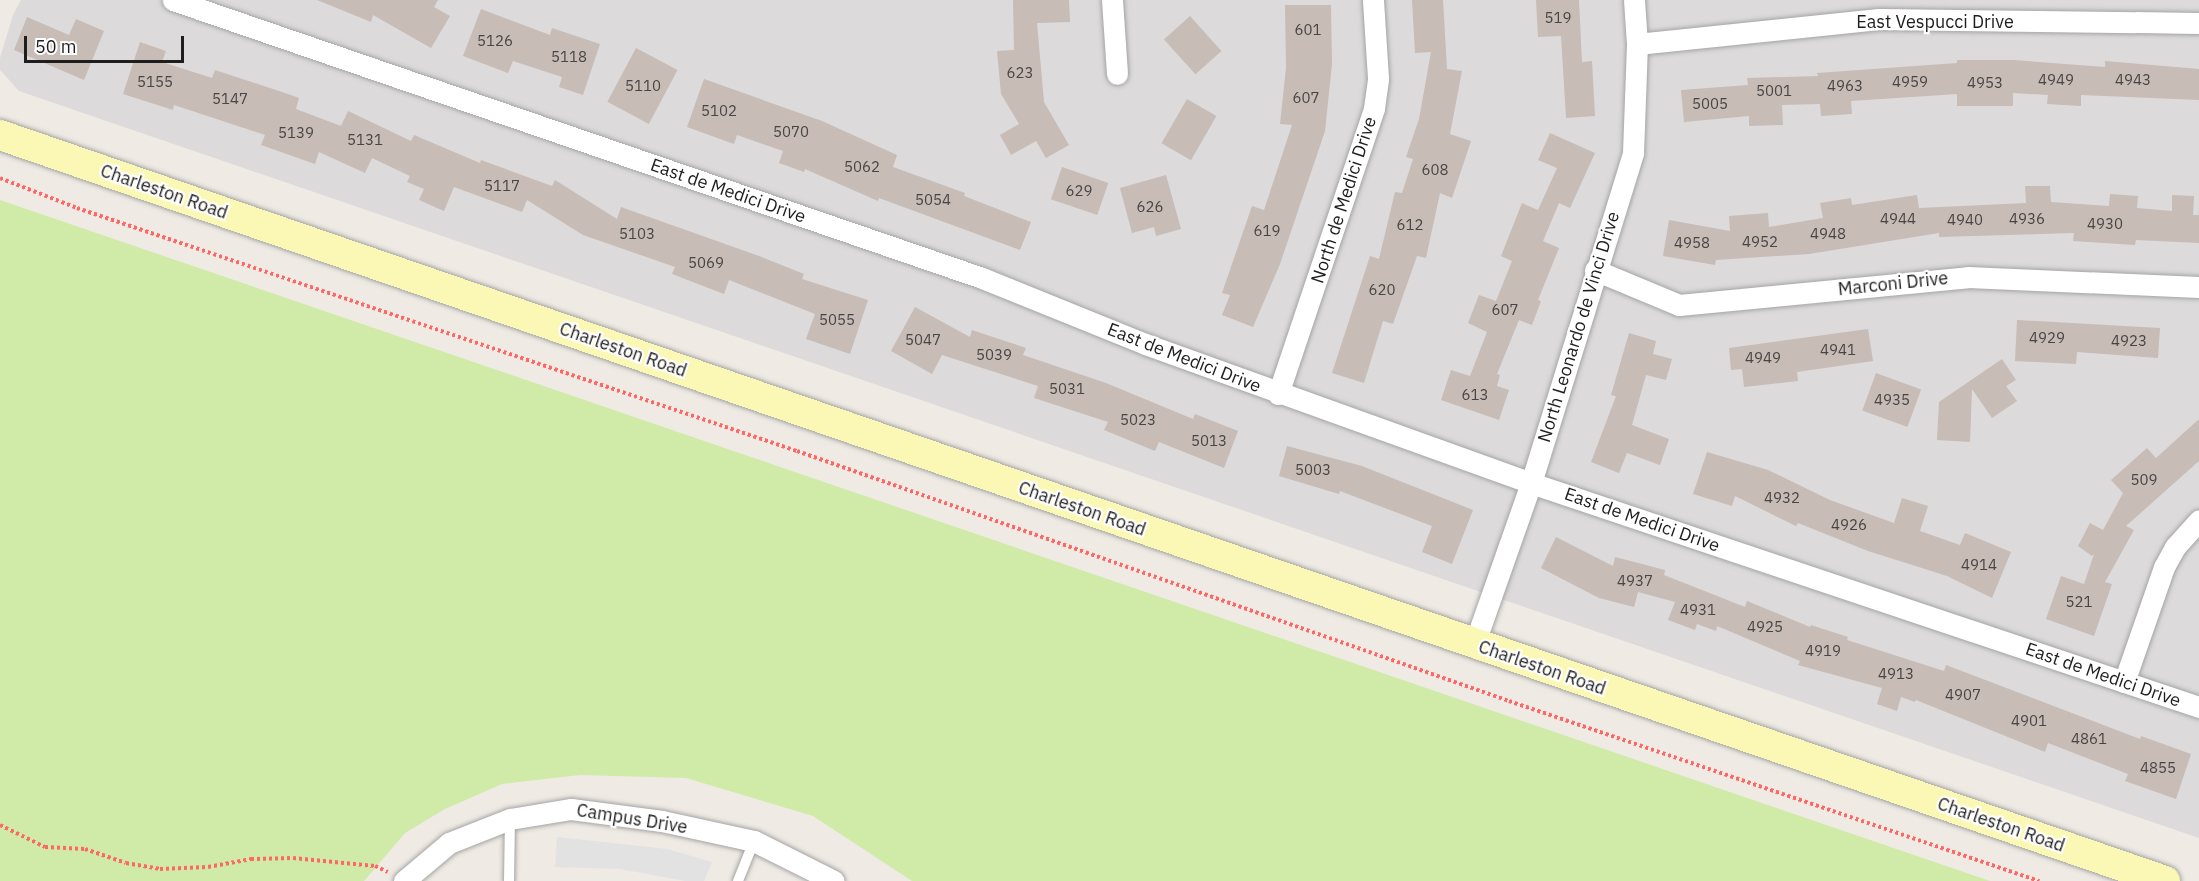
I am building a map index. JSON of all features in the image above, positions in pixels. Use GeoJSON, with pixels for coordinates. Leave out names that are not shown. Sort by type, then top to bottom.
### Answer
{"type":"FeatureCollection","features":[{"type":"Feature","properties":{"kind":"main road","name":"Charleston Road"},"geometry":{"type":"LineString","coordinates":[[0,135],[1474,645],[2165,881]]}},
{"type":"Feature","properties":{"kind":"street","name":"East de Medici Drive"},"geometry":{"type":"LineString","coordinates":[[173,0],[982,278],[1145,344],[1531,483],[2199,707]]}},
{"type":"Feature","properties":{"kind":"street"},"geometry":{"type":"LineString","coordinates":[[1112,0],[1117,74]]}},
{"type":"Feature","properties":{"kind":"street","name":"North de Medici Drive"},"geometry":{"type":"LineString","coordinates":[[1278,393],[1374,108],[1378,78],[1373,0]]}},
{"type":"Feature","properties":{"kind":"street","name":"North Leonardo de Vinci Drive"},"geometry":{"type":"LineString","coordinates":[[1474,645],[1531,483],[1633,153],[1637,44],[1634,0]]}},
{"type":"Feature","properties":{"kind":"street","name":"East Vespucci Drive"},"geometry":{"type":"LineString","coordinates":[[1637,44],[1880,19],[2199,24]]}},
{"type":"Feature","properties":{"kind":"street","name":"Marconi Drive"},"geometry":{"type":"LineString","coordinates":[[1595,270],[1679,305],[1968,277],[2199,287]]}},
{"type":"Feature","properties":{"kind":"street"},"geometry":{"type":"LineString","coordinates":[[2124,682],[2164,567],[2175,547],[2199,520]]}},
{"type":"Feature","properties":{"kind":"street","name":"Campus Drive"},"geometry":{"type":"LineString","coordinates":[[405,880],[449,843],[510,819],[571,809],[662,821],[754,841],[834,881]]}},
{"type":"Feature","properties":{"kind":"lane"},"geometry":{"type":"LineString","coordinates":[[509,881],[510,819]]}},
{"type":"Feature","properties":{"kind":"lane"},"geometry":{"type":"LineString","coordinates":[[738,881],[754,841]]}},
{"type":"Feature","properties":{"kind":"path"},"geometry":{"type":"LineString","coordinates":[[0,178],[77,208],[786,447],[1520,705],[2039,881]]}},
{"type":"Feature","properties":{"kind":"path"},"geometry":{"type":"LineString","coordinates":[[0,825],[45,847],[85,849],[126,864],[160,869],[208,867],[251,859],[293,858],[375,866],[405,880]]}},
{"type":"Feature","properties":{"kind":"shaded area"},"geometry":{"type":"Polygon","coordinates":[[[21,0],[2199,0],[2199,838],[19,91],[0,70],[0,58],[13,15],[21,0]]]}},
{"type":"Feature","properties":{"kind":"shaded area"},"geometry":{"type":"Polygon","coordinates":[[[557,837],[667,849],[712,862],[704,881],[686,881],[620,869],[555,867],[557,837]]]}},
{"type":"Feature","properties":{"kind":"green space"},"geometry":{"type":"Polygon","coordinates":[[[0,200],[1990,881],[912,881],[813,816],[686,778],[580,775],[502,784],[445,809],[405,833],[364,881],[0,881],[0,200]]]}},
{"type":"Feature","properties":{"kind":"building"},"geometry":{"type":"Polygon","coordinates":[[[317,0],[438,0],[434,7],[450,16],[431,48],[373,15],[371,22],[317,0]]]}},
{"type":"Feature","properties":{"kind":"building"},"geometry":{"type":"Polygon","coordinates":[[[1013,0],[1069,0],[1070,22],[1037,23],[1044,102],[1069,145],[1046,158],[1036,141],[1011,155],[1000,135],[1019,124],[1001,94],[997,51],[1014,50],[1013,0]]]}},
{"type":"Feature","properties":{"kind":"building"},"geometry":{"type":"Polygon","coordinates":[[[1412,0],[1443,0],[1447,69],[1462,71],[1450,134],[1471,141],[1452,198],[1440,193],[1426,258],[1417,256],[1393,324],[1383,321],[1364,383],[1332,373],[1370,256],[1379,259],[1395,192],[1402,193],[1413,159],[1406,157],[1419,119],[1431,52],[1415,53],[1412,0]]]}},
{"type":"Feature","properties":{"kind":"building"},"geometry":{"type":"Polygon","coordinates":[[[1536,0],[1579,0],[1582,62],[1592,61],[1595,116],[1566,118],[1561,36],[1538,37],[1536,0]]]}},
{"type":"Feature","properties":{"kind":"building"},"geometry":{"type":"Polygon","coordinates":[[[1285,5],[1331,5],[1332,64],[1325,131],[1280,264],[1253,327],[1222,315],[1230,295],[1222,293],[1252,206],[1264,210],[1292,125],[1280,124],[1286,68],[1285,5]]]}},
{"type":"Feature","properties":{"kind":"building"},"geometry":{"type":"Polygon","coordinates":[[[481,9],[550,35],[552,28],[600,44],[583,95],[559,87],[562,77],[513,61],[508,73],[463,56],[481,9]]]}},
{"type":"Feature","properties":{"kind":"building"},"geometry":{"type":"Polygon","coordinates":[[[1190,16],[1221,51],[1195,74],[1164,39],[1190,16]]]}},
{"type":"Feature","properties":{"kind":"building"},"geometry":{"type":"Polygon","coordinates":[[[27,17],[69,35],[76,19],[104,31],[84,80],[14,50],[27,17]]]}},
{"type":"Feature","properties":{"kind":"building"},"geometry":{"type":"Polygon","coordinates":[[[140,42],[166,51],[162,62],[212,78],[215,70],[288,94],[299,98],[296,109],[341,126],[348,111],[411,141],[414,135],[480,163],[481,160],[552,186],[555,180],[617,219],[621,207],[759,256],[804,274],[802,279],[868,300],[850,354],[806,339],[815,314],[729,280],[724,294],[672,274],[675,267],[583,235],[527,200],[522,212],[454,187],[444,211],[419,200],[424,189],[407,182],[410,176],[372,158],[365,173],[319,152],[315,164],[261,145],[265,135],[174,105],[173,110],[123,94],[140,42]]]}},
{"type":"Feature","properties":{"kind":"building"},"geometry":{"type":"Polygon","coordinates":[[[636,48],[677,70],[649,124],[607,102],[636,48]]]}},
{"type":"Feature","properties":{"kind":"building"},"geometry":{"type":"Polygon","coordinates":[[[1957,60],[2013,60],[2105,67],[2105,61],[2199,69],[2199,100],[2081,95],[2081,106],[2047,104],[2048,95],[2013,93],[2013,106],[1957,106],[1957,94],[1851,101],[1852,114],[1821,116],[1820,104],[1782,105],[1783,125],[1749,126],[1749,116],[1684,122],[1681,90],[1748,85],[1747,78],[1818,76],[1817,73],[1957,63],[1957,60]]]}},
{"type":"Feature","properties":{"kind":"building"},"geometry":{"type":"Polygon","coordinates":[[[704,79],[822,121],[897,155],[893,167],[965,193],[964,196],[1031,222],[1020,250],[879,198],[878,201],[805,169],[804,172],[779,163],[783,151],[737,135],[734,144],[687,127],[704,79]]]}},
{"type":"Feature","properties":{"kind":"building"},"geometry":{"type":"Polygon","coordinates":[[[1187,99],[1216,116],[1191,160],[1162,143],[1187,99]]]}},
{"type":"Feature","properties":{"kind":"building"},"geometry":{"type":"Polygon","coordinates":[[[1550,133],[1595,153],[1570,208],[1559,203],[1543,241],[1559,248],[1538,300],[1541,301],[1532,325],[1519,320],[1497,374],[1500,375],[1497,386],[1509,390],[1499,420],[1441,400],[1451,370],[1470,376],[1487,332],[1468,323],[1479,295],[1496,301],[1512,261],[1501,256],[1522,203],[1538,210],[1557,168],[1538,160],[1550,133]]]}},
{"type":"Feature","properties":{"kind":"building"},"geometry":{"type":"Polygon","coordinates":[[[1062,167],[1108,183],[1097,215],[1051,199],[1062,167]]]}},
{"type":"Feature","properties":{"kind":"building"},"geometry":{"type":"Polygon","coordinates":[[[1166,175],[1181,229],[1156,236],[1154,227],[1132,233],[1120,188],[1166,175]]]}},
{"type":"Feature","properties":{"kind":"building"},"geometry":{"type":"Polygon","coordinates":[[[2025,186],[2050,186],[2051,202],[2109,206],[2110,194],[2138,196],[2137,208],[2172,211],[2172,195],[2194,196],[2193,215],[2199,215],[2199,243],[2136,240],[2135,245],[2073,241],[2074,233],[1939,237],[1939,233],[1809,254],[1716,260],[1715,265],[1663,256],[1669,220],[1730,231],[1729,216],[1768,213],[1769,227],[1823,218],[1820,203],[1851,198],[1852,205],[1917,195],[1919,208],[2026,203],[2025,186]]]}},
{"type":"Feature","properties":{"kind":"building"},"geometry":{"type":"Polygon","coordinates":[[[915,307],[970,337],[972,330],[1026,348],[1023,355],[1106,383],[1193,419],[1195,414],[1238,431],[1224,468],[1159,442],[1155,451],[1104,430],[1108,422],[1034,398],[1038,386],[942,355],[932,374],[891,351],[915,307]]]}},
{"type":"Feature","properties":{"kind":"building"},"geometry":{"type":"Polygon","coordinates":[[[2017,320],[2160,328],[2158,358],[2077,352],[2076,364],[2015,361],[2017,320]]]}},
{"type":"Feature","properties":{"kind":"building"},"geometry":{"type":"Polygon","coordinates":[[[1868,329],[1873,361],[1797,372],[1798,381],[1744,387],[1742,369],[1731,370],[1729,348],[1868,329]]]}},
{"type":"Feature","properties":{"kind":"building"},"geometry":{"type":"Polygon","coordinates":[[[1629,333],[1656,341],[1653,354],[1672,359],[1666,380],[1646,375],[1632,425],[1669,439],[1660,465],[1627,453],[1619,473],[1591,462],[1616,396],[1611,395],[1629,333]]]}},
{"type":"Feature","properties":{"kind":"building"},"geometry":{"type":"Polygon","coordinates":[[[2002,359],[2016,380],[2006,386],[2017,401],[1992,418],[1972,389],[1970,442],[1937,440],[1939,402],[2002,359]]]}},
{"type":"Feature","properties":{"kind":"building"},"geometry":{"type":"Polygon","coordinates":[[[1876,373],[1921,389],[1907,427],[1862,411],[1876,373]]]}},
{"type":"Feature","properties":{"kind":"building"},"geometry":{"type":"Polygon","coordinates":[[[2199,419],[2199,461],[2126,526],[2134,530],[2105,582],[2112,584],[2094,636],[2046,619],[2061,576],[2084,584],[2094,554],[2092,556],[2078,546],[2090,523],[2103,530],[2123,493],[2111,480],[2147,448],[2156,458],[2199,419]]]}},
{"type":"Feature","properties":{"kind":"building"},"geometry":{"type":"Polygon","coordinates":[[[1287,446],[1362,466],[1473,510],[1452,564],[1422,552],[1432,526],[1340,491],[1339,494],[1279,476],[1287,446]]]}},
{"type":"Feature","properties":{"kind":"building"},"geometry":{"type":"Polygon","coordinates":[[[1707,452],[1768,470],[1830,500],[1894,523],[1902,498],[1928,506],[1920,531],[1960,545],[1965,533],[2011,552],[1992,598],[1947,576],[1868,551],[1798,523],[1796,526],[1735,496],[1732,506],[1693,494],[1707,452]]]}},
{"type":"Feature","properties":{"kind":"building"},"geometry":{"type":"Polygon","coordinates":[[[1556,537],[1613,566],[1615,557],[1665,570],[1664,575],[1745,607],[1747,601],[1810,627],[1811,625],[1848,637],[1847,640],[1944,671],[1946,665],[2140,739],[2141,736],[2191,754],[2176,799],[2125,781],[2128,774],[2048,743],[2045,752],[1916,700],[1915,702],[1901,697],[1897,711],[1877,704],[1882,688],[1798,665],[1800,661],[1717,626],[1716,631],[1697,624],[1695,630],[1668,620],[1675,602],[1638,592],[1634,607],[1599,598],[1541,568],[1556,537]]]}}]}
